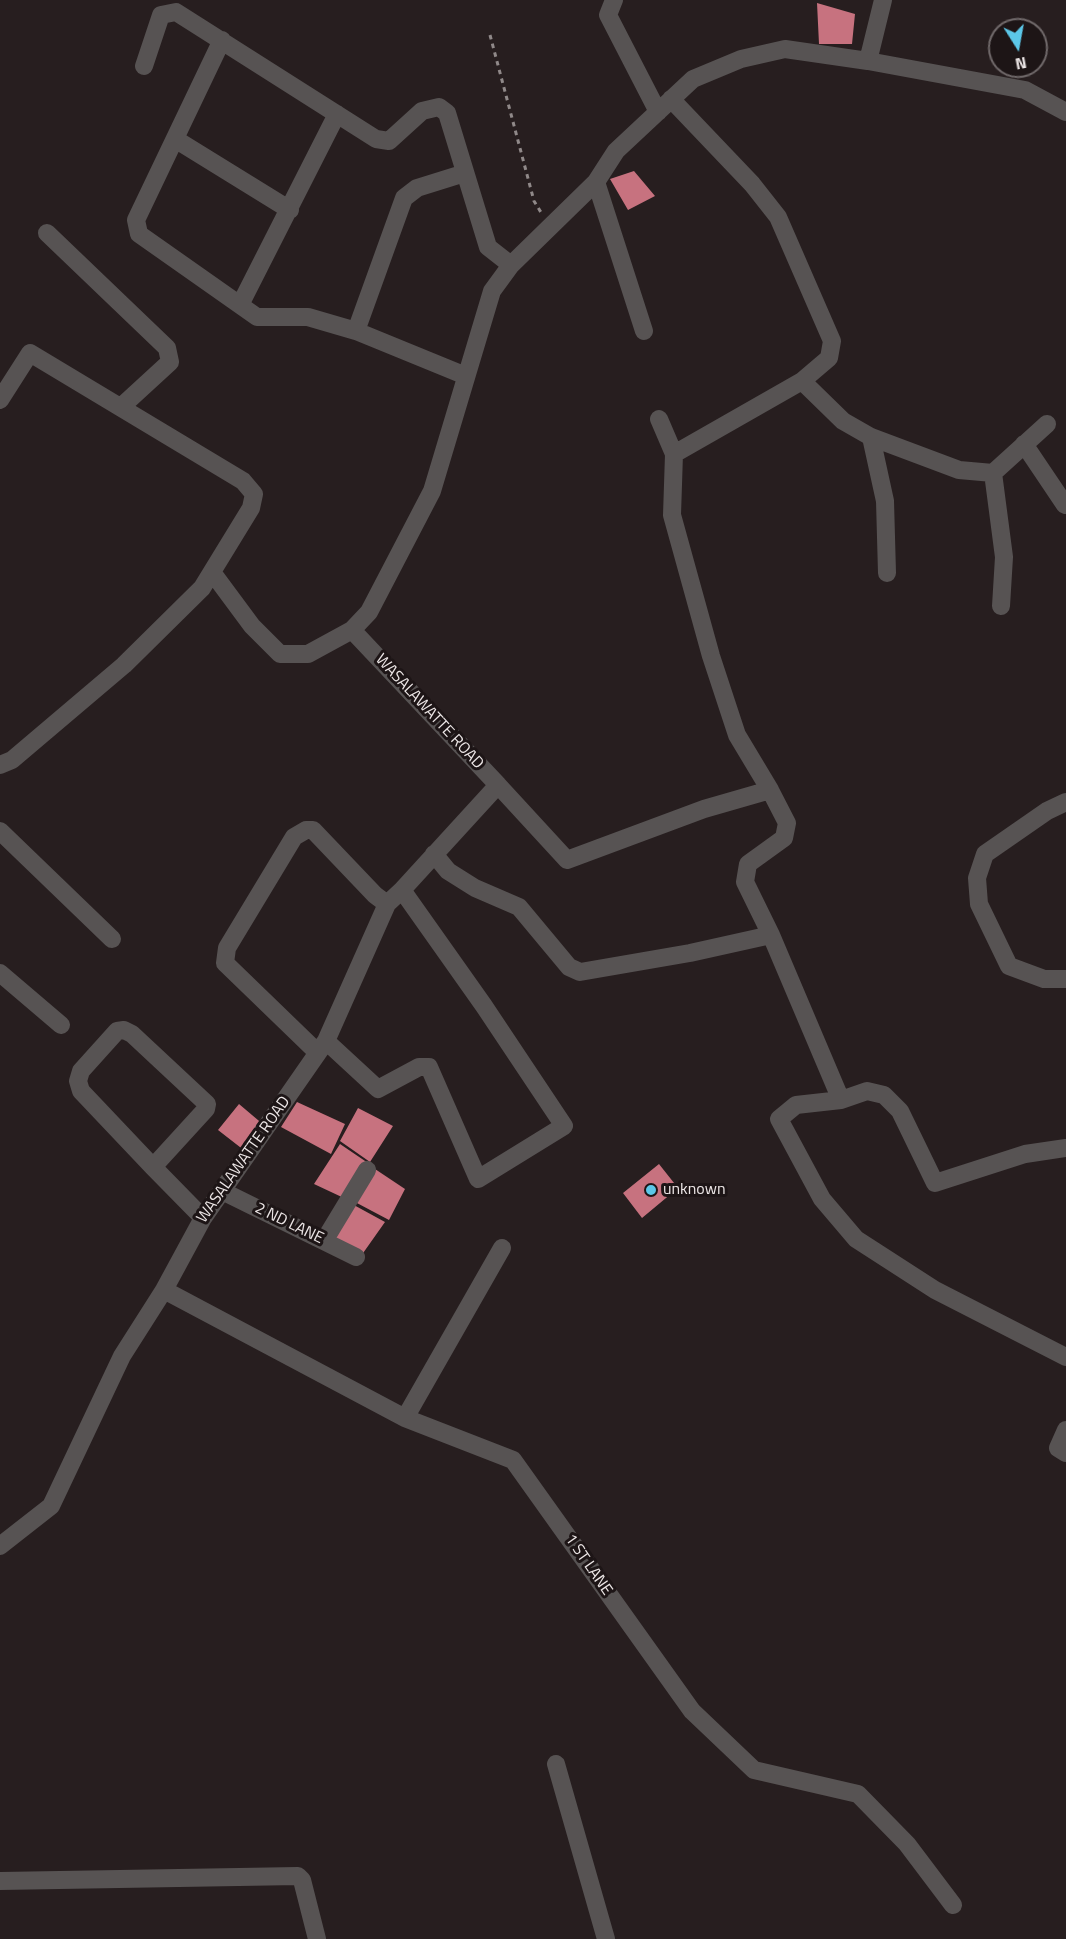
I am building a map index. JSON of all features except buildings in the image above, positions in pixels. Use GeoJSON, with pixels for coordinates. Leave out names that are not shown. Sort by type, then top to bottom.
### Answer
{"type":"FeatureCollection","features":[{"type":"Feature","properties":{"kind":"street"},"geometry":{"type":"LineString","coordinates":[[614,0],[609,15],[658,111]]}},
{"type":"Feature","properties":{"kind":"street"},"geometry":{"type":"LineString","coordinates":[[868,61],[883,0]]}},
{"type":"Feature","properties":{"kind":"street"},"geometry":{"type":"LineString","coordinates":[[144,66],[161,15],[176,12],[376,139],[389,141],[422,111],[439,107],[447,113],[488,247],[511,264]]}},
{"type":"Feature","properties":{"kind":"street"},"geometry":{"type":"LineString","coordinates":[[222,40],[136,220],[139,234],[257,317],[308,317],[356,331],[466,376]]}},
{"type":"Feature","properties":{"kind":"street"},"geometry":{"type":"LineString","coordinates":[[212,572],[252,626],[280,654],[308,654],[352,630],[369,612],[432,491],[492,291],[511,264],[596,182],[616,151],[693,79],[741,59],[785,48],[1025,90],[1066,112]]}},
{"type":"Feature","properties":{"kind":"street"},"geometry":{"type":"LineString","coordinates":[[672,99],[752,184],[778,216],[832,341],[829,358],[802,381],[674,454]]}},
{"type":"Feature","properties":{"kind":"street"},"geometry":{"type":"LineString","coordinates":[[240,305],[337,114]]}},
{"type":"Feature","properties":{"kind":"street"},"geometry":{"type":"LineString","coordinates":[[175,139],[290,210]]}},
{"type":"Feature","properties":{"kind":"street"},"geometry":{"type":"LineString","coordinates":[[356,331],[404,198],[417,188],[465,173]]}},
{"type":"Feature","properties":{"kind":"street"},"geometry":{"type":"LineString","coordinates":[[596,182],[644,331]]}},
{"type":"Feature","properties":{"kind":"street"},"geometry":{"type":"LineString","coordinates":[[47,233],[167,348],[170,362],[121,407]]}},
{"type":"Feature","properties":{"kind":"street"},"geometry":{"type":"LineString","coordinates":[[0,400],[30,352],[243,481],[254,494],[251,508],[202,588],[124,665],[12,760],[0,765]]}},
{"type":"Feature","properties":{"kind":"street"},"geometry":{"type":"LineString","coordinates":[[802,381],[843,421],[871,436],[959,470],[993,473],[1047,424]]}},
{"type":"Feature","properties":{"kind":"street"},"geometry":{"type":"LineString","coordinates":[[659,419],[674,454],[672,515],[711,656],[737,735],[771,790],[788,823],[784,838],[748,864],[745,882],[771,935],[841,1100]]}},
{"type":"Feature","properties":{"kind":"street"},"geometry":{"type":"LineString","coordinates":[[871,436],[885,501],[887,573]]}},
{"type":"Feature","properties":{"kind":"street"},"geometry":{"type":"LineString","coordinates":[[1024,444],[1065,505]]}},
{"type":"Feature","properties":{"kind":"street"},"geometry":{"type":"LineString","coordinates":[[993,473],[1004,557],[1001,606]]}},
{"type":"Feature","properties":{"kind":"street","name":"WASALAWATTE ROAD"},"geometry":{"type":"LineString","coordinates":[[0,1546],[51,1506],[122,1356],[164,1290],[203,1218],[322,1047],[387,904],[498,785],[352,630]]}},
{"type":"Feature","properties":{"kind":"street"},"geometry":{"type":"LineString","coordinates":[[498,785],[567,860],[704,809],[771,790]]}},
{"type":"Feature","properties":{"kind":"street"},"geometry":{"type":"LineString","coordinates":[[1066,802],[1047,812],[985,854],[977,878],[979,904],[1009,966],[1044,980],[1066,979]]}},
{"type":"Feature","properties":{"kind":"street"},"geometry":{"type":"LineString","coordinates":[[387,904],[375,895],[313,830],[306,830],[294,837],[227,948],[225,963],[322,1047],[378,1089],[419,1067],[429,1067],[478,1179],[564,1126],[484,1006],[402,890]]}},
{"type":"Feature","properties":{"kind":"street"},"geometry":{"type":"LineString","coordinates":[[0,831],[112,939]]}},
{"type":"Feature","properties":{"kind":"street"},"geometry":{"type":"LineString","coordinates":[[434,854],[448,871],[475,888],[519,907],[569,967],[580,972],[690,953],[771,935]]}},
{"type":"Feature","properties":{"kind":"street"},"geometry":{"type":"LineString","coordinates":[[0,973],[61,1025]]}},
{"type":"Feature","properties":{"kind":"street"},"geometry":{"type":"LineString","coordinates":[[153,1167],[206,1109],[207,1104],[132,1034],[124,1030],[117,1031],[81,1071],[78,1081],[81,1091],[153,1167],[203,1218]]}},
{"type":"Feature","properties":{"kind":"street"},"geometry":{"type":"LineString","coordinates":[[1066,1148],[1025,1154],[935,1183],[900,1111],[884,1095],[867,1091],[841,1100],[796,1105],[779,1119],[822,1199],[856,1239],[935,1290],[1066,1357]]}},
{"type":"Feature","properties":{"kind":"street"},"geometry":{"type":"LineString","coordinates":[[324,1241],[367,1170]]}},
{"type":"Feature","properties":{"kind":"street","name":"2 ND LANE"},"geometry":{"type":"LineString","coordinates":[[222,1191],[356,1257]]}},
{"type":"Feature","properties":{"kind":"street"},"geometry":{"type":"LineString","coordinates":[[405,1419],[502,1248]]}},
{"type":"Feature","properties":{"kind":"street","name":"1 ST LANE"},"geometry":{"type":"LineString","coordinates":[[164,1290],[405,1419],[513,1460],[692,1712],[754,1770],[858,1794],[907,1844],[953,1905]]}},
{"type":"Feature","properties":{"kind":"street"},"geometry":{"type":"LineString","coordinates":[[1066,1430],[1058,1448],[1066,1453]]}},
{"type":"Feature","properties":{"kind":"street"},"geometry":{"type":"LineString","coordinates":[[556,1764],[606,1939]]}},
{"type":"Feature","properties":{"kind":"street"},"geometry":{"type":"LineString","coordinates":[[0,1881],[298,1876],[302,1880],[317,1939]]}},
{"type":"Feature","properties":{"kind":"path"},"geometry":{"type":"LineString","coordinates":[[490,35],[534,201],[549,227]]}},
{"type":"Feature","properties":{"kind":"place","name":"unknown"},"geometry":{"type":"Point","coordinates":[651,1190]}}]}
